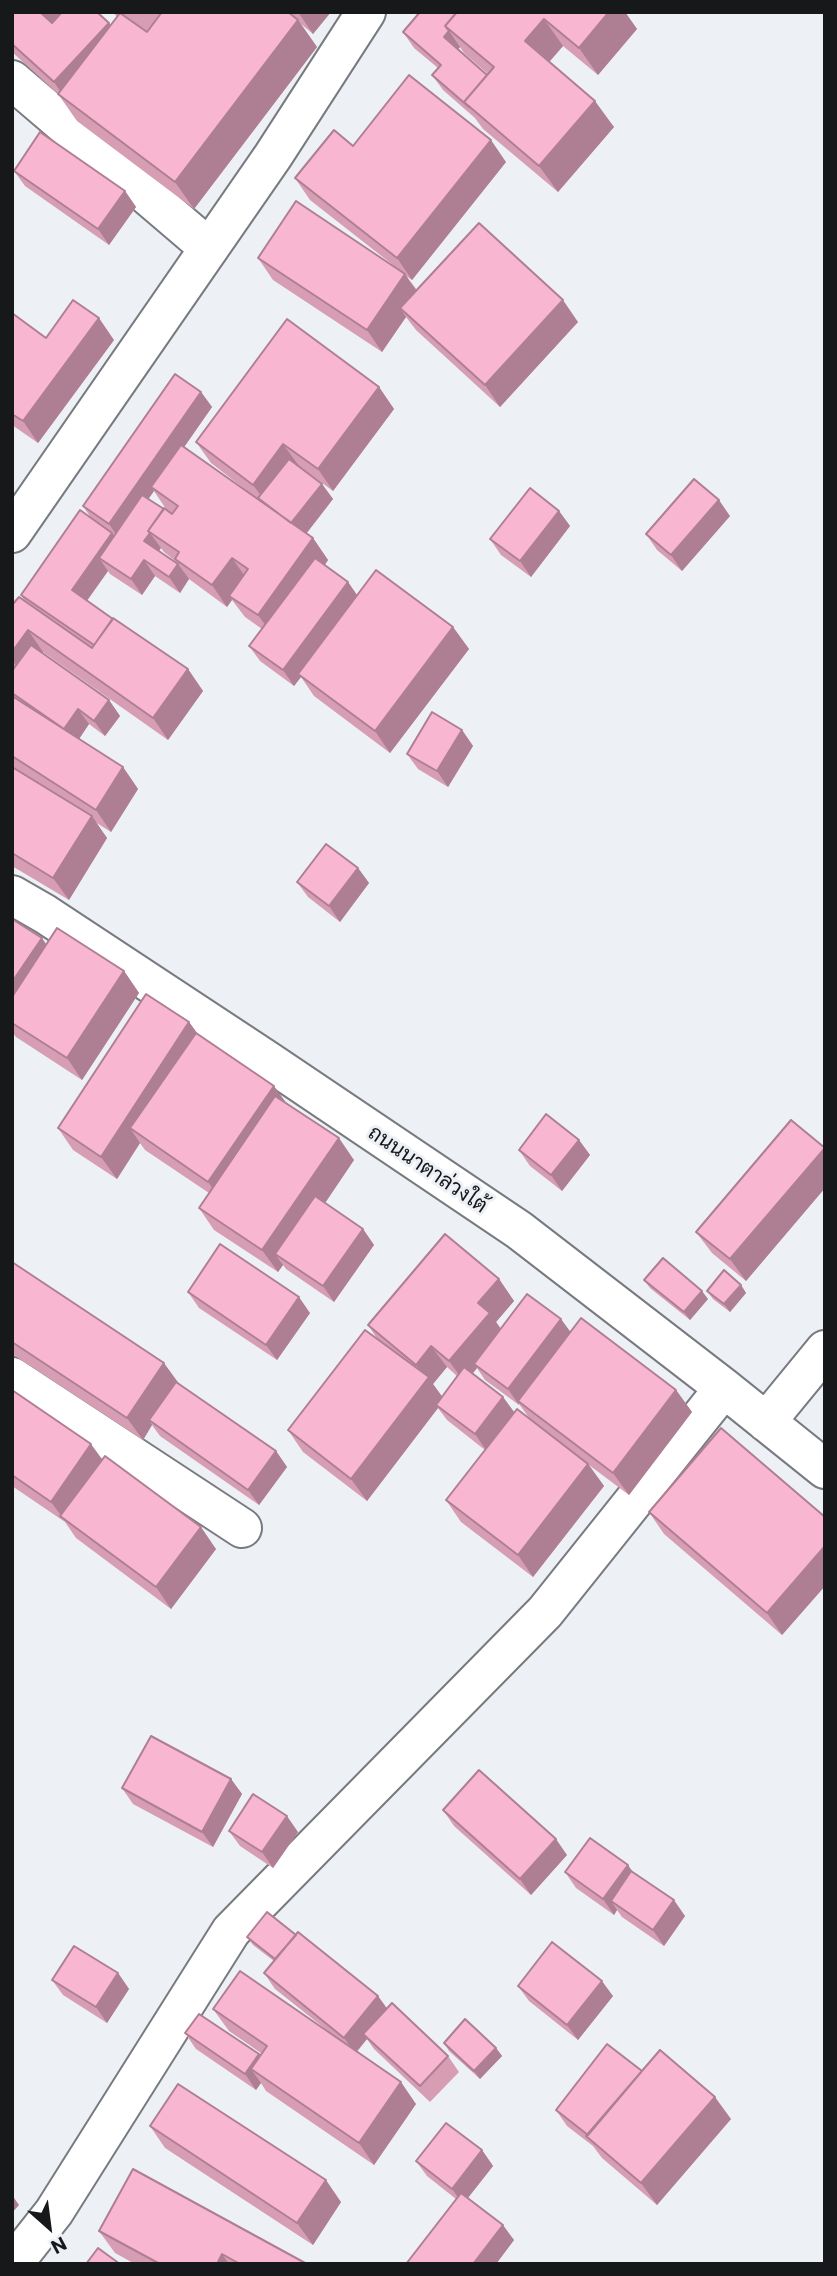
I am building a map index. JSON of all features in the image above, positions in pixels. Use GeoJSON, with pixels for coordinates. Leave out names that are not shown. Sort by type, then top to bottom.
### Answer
{"type":"FeatureCollection","features":[{"type":"Feature","properties":{"kind":"street"},"geometry":{"type":"LineString","coordinates":[[12,533],[273,156],[366,12]]}},
{"type":"Feature","properties":{"kind":"street"},"geometry":{"type":"LineString","coordinates":[[12,80],[209,248]]}},
{"type":"Feature","properties":{"kind":"street","name":"ถนนนาตาล่วงใต้"},"geometry":{"type":"LineString","coordinates":[[12,895],[246,1046],[519,1230],[825,1469]]}},
{"type":"Feature","properties":{"kind":"street"},"geometry":{"type":"LineString","coordinates":[[766,1422],[825,1350]]}},
{"type":"Feature","properties":{"kind":"street"},"geometry":{"type":"LineString","coordinates":[[12,1377],[242,1528]]}},
{"type":"Feature","properties":{"kind":"street"},"geometry":{"type":"LineString","coordinates":[[13,2264],[54,2212],[231,1931],[545,1612],[724,1388]]}},
{"type":"Feature","properties":{"kind":"building"},"geometry":{"type":"Polygon","coordinates":[[[12,12],[40,12],[52,23],[62,12],[97,12],[109,23],[54,82],[12,44],[12,12]]]}},
{"type":"Feature","properties":{"kind":"building"},"geometry":{"type":"Polygon","coordinates":[[[162,12],[288,12],[298,20],[175,182],[58,94],[120,13],[147,32],[162,12]]]}},
{"type":"Feature","properties":{"kind":"building"},"geometry":{"type":"Polygon","coordinates":[[[420,12],[457,12],[445,26],[449,31],[444,37],[487,75],[464,102],[469,107],[432,75],[441,65],[403,32],[420,12]]]}},
{"type":"Feature","properties":{"kind":"building"},"geometry":{"type":"Polygon","coordinates":[[[457,12],[609,12],[579,48],[544,19],[525,41],[595,101],[539,166],[464,102],[494,67],[445,26],[457,12]]]}},
{"type":"Feature","properties":{"kind":"building"},"geometry":{"type":"Polygon","coordinates":[[[409,75],[491,140],[397,258],[295,178],[334,130],[353,146],[409,75]]]}},
{"type":"Feature","properties":{"kind":"building"},"geometry":{"type":"Polygon","coordinates":[[[40,132],[125,191],[98,229],[14,171],[40,132]]]}},
{"type":"Feature","properties":{"kind":"building"},"geometry":{"type":"Polygon","coordinates":[[[296,201],[405,274],[367,330],[258,258],[296,201]]]}},
{"type":"Feature","properties":{"kind":"building"},"geometry":{"type":"Polygon","coordinates":[[[479,223],[563,300],[485,385],[400,308],[479,223]]]}},
{"type":"Feature","properties":{"kind":"building"},"geometry":{"type":"Polygon","coordinates":[[[73,300],[99,318],[23,421],[12,414],[12,313],[46,338],[73,300]]]}},
{"type":"Feature","properties":{"kind":"building"},"geometry":{"type":"Polygon","coordinates":[[[287,319],[379,387],[318,469],[283,444],[253,485],[196,442],[287,319]]]}},
{"type":"Feature","properties":{"kind":"building"},"geometry":{"type":"Polygon","coordinates":[[[175,374],[201,392],[109,524],[83,506],[175,374]]]}},
{"type":"Feature","properties":{"kind":"building"},"geometry":{"type":"Polygon","coordinates":[[[181,445],[313,538],[258,615],[229,596],[248,569],[232,558],[212,585],[175,559],[179,552],[148,531],[164,508],[172,514],[178,506],[151,487],[181,445]]]}},
{"type":"Feature","properties":{"kind":"building"},"geometry":{"type":"Polygon","coordinates":[[[289,459],[322,484],[291,523],[258,498],[289,459]]]}},
{"type":"Feature","properties":{"kind":"building"},"geometry":{"type":"Polygon","coordinates":[[[694,479],[719,500],[671,555],[646,534],[694,479]]]}},
{"type":"Feature","properties":{"kind":"building"},"geometry":{"type":"Polygon","coordinates":[[[530,488],[559,511],[520,561],[490,539],[530,488]]]}},
{"type":"Feature","properties":{"kind":"building"},"geometry":{"type":"Polygon","coordinates":[[[142,495],[164,509],[144,541],[178,564],[169,577],[144,560],[131,579],[99,558],[142,495]]]}},
{"type":"Feature","properties":{"kind":"building"},"geometry":{"type":"Polygon","coordinates":[[[80,510],[112,533],[72,590],[113,619],[94,645],[21,595],[80,510]]]}},
{"type":"Feature","properties":{"kind":"building"},"geometry":{"type":"Polygon","coordinates":[[[315,558],[348,582],[283,670],[249,646],[315,558]]]}},
{"type":"Feature","properties":{"kind":"building"},"geometry":{"type":"Polygon","coordinates":[[[376,570],[453,627],[375,731],[298,674],[376,570]]]}},
{"type":"Feature","properties":{"kind":"building"},"geometry":{"type":"Polygon","coordinates":[[[19,597],[92,648],[113,618],[188,669],[153,718],[28,630],[12,652],[12,605],[19,597]]]}},
{"type":"Feature","properties":{"kind":"building"},"geometry":{"type":"Polygon","coordinates":[[[31,645],[109,700],[94,721],[78,709],[64,729],[12,693],[12,671],[31,645]]]}},
{"type":"Feature","properties":{"kind":"building"},"geometry":{"type":"Polygon","coordinates":[[[12,696],[123,767],[96,810],[12,756],[12,696]]]}},
{"type":"Feature","properties":{"kind":"building"},"geometry":{"type":"Polygon","coordinates":[[[432,712],[462,730],[437,771],[407,754],[432,712]]]}},
{"type":"Feature","properties":{"kind":"building"},"geometry":{"type":"Polygon","coordinates":[[[12,767],[92,816],[53,878],[12,853],[12,767]]]}},
{"type":"Feature","properties":{"kind":"building"},"geometry":{"type":"Polygon","coordinates":[[[326,844],[358,868],[329,906],[297,882],[326,844]]]}},
{"type":"Feature","properties":{"kind":"building"},"geometry":{"type":"Polygon","coordinates":[[[12,919],[42,938],[12,982],[12,919]]]}},
{"type":"Feature","properties":{"kind":"building"},"geometry":{"type":"Polygon","coordinates":[[[57,928],[124,971],[67,1058],[12,1023],[12,997],[57,928]]]}},
{"type":"Feature","properties":{"kind":"building"},"geometry":{"type":"Polygon","coordinates":[[[146,994],[189,1022],[101,1157],[58,1128],[146,994]]]}},
{"type":"Feature","properties":{"kind":"building"},"geometry":{"type":"Polygon","coordinates":[[[196,1033],[274,1086],[208,1182],[130,1128],[196,1033]]]}},
{"type":"Feature","properties":{"kind":"building"},"geometry":{"type":"Polygon","coordinates":[[[275,1096],[339,1138],[262,1250],[199,1208],[275,1096]]]}},
{"type":"Feature","properties":{"kind":"building"},"geometry":{"type":"Polygon","coordinates":[[[546,1114],[579,1140],[551,1175],[519,1150],[546,1114]]]}},
{"type":"Feature","properties":{"kind":"building"},"geometry":{"type":"Polygon","coordinates":[[[791,1120],[825,1148],[730,1259],[696,1232],[791,1120]]]}},
{"type":"Feature","properties":{"kind":"building"},"geometry":{"type":"Polygon","coordinates":[[[315,1196],[363,1229],[323,1286],[275,1254],[315,1196]]]}},
{"type":"Feature","properties":{"kind":"building"},"geometry":{"type":"Polygon","coordinates":[[[445,1234],[499,1279],[478,1303],[490,1313],[449,1361],[431,1346],[416,1365],[368,1325],[445,1234]]]}},
{"type":"Feature","properties":{"kind":"building"},"geometry":{"type":"Polygon","coordinates":[[[220,1244],[299,1297],[266,1345],[188,1292],[220,1244]]]}},
{"type":"Feature","properties":{"kind":"building"},"geometry":{"type":"Polygon","coordinates":[[[663,1258],[702,1291],[684,1312],[644,1280],[663,1258]]]}},
{"type":"Feature","properties":{"kind":"building"},"geometry":{"type":"Polygon","coordinates":[[[12,1262],[164,1363],[127,1418],[12,1342],[12,1262]]]}},
{"type":"Feature","properties":{"kind":"building"},"geometry":{"type":"Polygon","coordinates":[[[724,1270],[741,1285],[724,1304],[707,1291],[724,1270]]]}},
{"type":"Feature","properties":{"kind":"building"},"geometry":{"type":"Polygon","coordinates":[[[527,1294],[561,1319],[508,1389],[474,1364],[527,1294]]]}},
{"type":"Feature","properties":{"kind":"building"},"geometry":{"type":"Polygon","coordinates":[[[581,1318],[676,1390],[613,1473],[518,1401],[581,1318]]]}},
{"type":"Feature","properties":{"kind":"building"},"geometry":{"type":"Polygon","coordinates":[[[365,1330],[429,1377],[351,1479],[288,1430],[365,1330]]]}},
{"type":"Feature","properties":{"kind":"building"},"geometry":{"type":"Polygon","coordinates":[[[464,1367],[503,1397],[475,1434],[436,1405],[464,1367]]]}},
{"type":"Feature","properties":{"kind":"building"},"geometry":{"type":"Polygon","coordinates":[[[176,1382],[276,1451],[248,1490],[149,1420],[176,1382]]]}},
{"type":"Feature","properties":{"kind":"building"},"geometry":{"type":"Polygon","coordinates":[[[12,1390],[91,1444],[51,1502],[12,1475],[12,1390]]]}},
{"type":"Feature","properties":{"kind":"building"},"geometry":{"type":"Polygon","coordinates":[[[517,1409],[588,1464],[518,1555],[446,1500],[517,1409]]]}},
{"type":"Feature","properties":{"kind":"building"},"geometry":{"type":"Polygon","coordinates":[[[721,1428],[825,1517],[825,1546],[767,1613],[649,1512],[721,1428]]]}},
{"type":"Feature","properties":{"kind":"building"},"geometry":{"type":"Polygon","coordinates":[[[105,1456],[201,1527],[156,1587],[60,1516],[105,1456]]]}},
{"type":"Feature","properties":{"kind":"building"},"geometry":{"type":"Polygon","coordinates":[[[151,1736],[231,1779],[202,1832],[122,1788],[151,1736]]]}},
{"type":"Feature","properties":{"kind":"building"},"geometry":{"type":"Polygon","coordinates":[[[479,1770],[556,1839],[520,1879],[443,1810],[479,1770]]]}},
{"type":"Feature","properties":{"kind":"building"},"geometry":{"type":"Polygon","coordinates":[[[253,1794],[287,1816],[262,1852],[229,1831],[253,1794]]]}},
{"type":"Feature","properties":{"kind":"building"},"geometry":{"type":"Polygon","coordinates":[[[590,1838],[628,1865],[603,1899],[565,1872],[590,1838]]]}},
{"type":"Feature","properties":{"kind":"building"},"geometry":{"type":"Polygon","coordinates":[[[631,1871],[674,1900],[653,1930],[611,1901],[631,1871]]]}},
{"type":"Feature","properties":{"kind":"building"},"geometry":{"type":"Polygon","coordinates":[[[267,1912],[296,1935],[275,1959],[247,1937],[267,1912]]]}},
{"type":"Feature","properties":{"kind":"building"},"geometry":{"type":"Polygon","coordinates":[[[298,1932],[378,1996],[344,2038],[264,1973],[298,1932]]]}},
{"type":"Feature","properties":{"kind":"building"},"geometry":{"type":"Polygon","coordinates":[[[552,1942],[602,1981],[567,2025],[518,1986],[552,1942]]]}},
{"type":"Feature","properties":{"kind":"building"},"geometry":{"type":"Polygon","coordinates":[[[74,1946],[118,1973],[96,2007],[52,1980],[74,1946]]]}},
{"type":"Feature","properties":{"kind":"building"},"geometry":{"type":"Polygon","coordinates":[[[240,1971],[401,2082],[359,2143],[251,2069],[267,2046],[213,2009],[240,1971]]]}},
{"type":"Feature","properties":{"kind":"building"},"geometry":{"type":"Polygon","coordinates":[[[392,2003],[448,2056],[420,2086],[363,2034],[392,2003]]]}},
{"type":"Feature","properties":{"kind":"building"},"geometry":{"type":"Polygon","coordinates":[[[199,2014],[259,2054],[245,2074],[185,2033],[199,2014]]]}},
{"type":"Feature","properties":{"kind":"building"},"geometry":{"type":"Polygon","coordinates":[[[465,2019],[496,2048],[474,2071],[444,2043],[465,2019]]]}},
{"type":"Feature","properties":{"kind":"building"},"geometry":{"type":"Polygon","coordinates":[[[607,2044],[642,2071],[588,2135],[556,2110],[607,2044]]]}},
{"type":"Feature","properties":{"kind":"building"},"geometry":{"type":"Polygon","coordinates":[[[660,2050],[715,2097],[641,2183],[586,2136],[660,2050]]]}},
{"type":"Feature","properties":{"kind":"building"},"geometry":{"type":"Polygon","coordinates":[[[178,2084],[326,2180],[297,2223],[150,2126],[178,2084]]]}},
{"type":"Feature","properties":{"kind":"building"},"geometry":{"type":"Polygon","coordinates":[[[446,2123],[482,2150],[452,2189],[416,2161],[446,2123]]]}},
{"type":"Feature","properties":{"kind":"building"},"geometry":{"type":"Polygon","coordinates":[[[133,2169],[307,2264],[240,2264],[222,2254],[217,2264],[160,2264],[99,2231],[133,2169]]]}},
{"type":"Feature","properties":{"kind":"building"},"geometry":{"type":"Polygon","coordinates":[[[461,2193],[503,2225],[473,2264],[406,2264],[461,2193]]]}},
{"type":"Feature","properties":{"kind":"building"},"geometry":{"type":"Polygon","coordinates":[[[98,2248],[120,2264],[86,2264],[98,2248]]]}}]}
